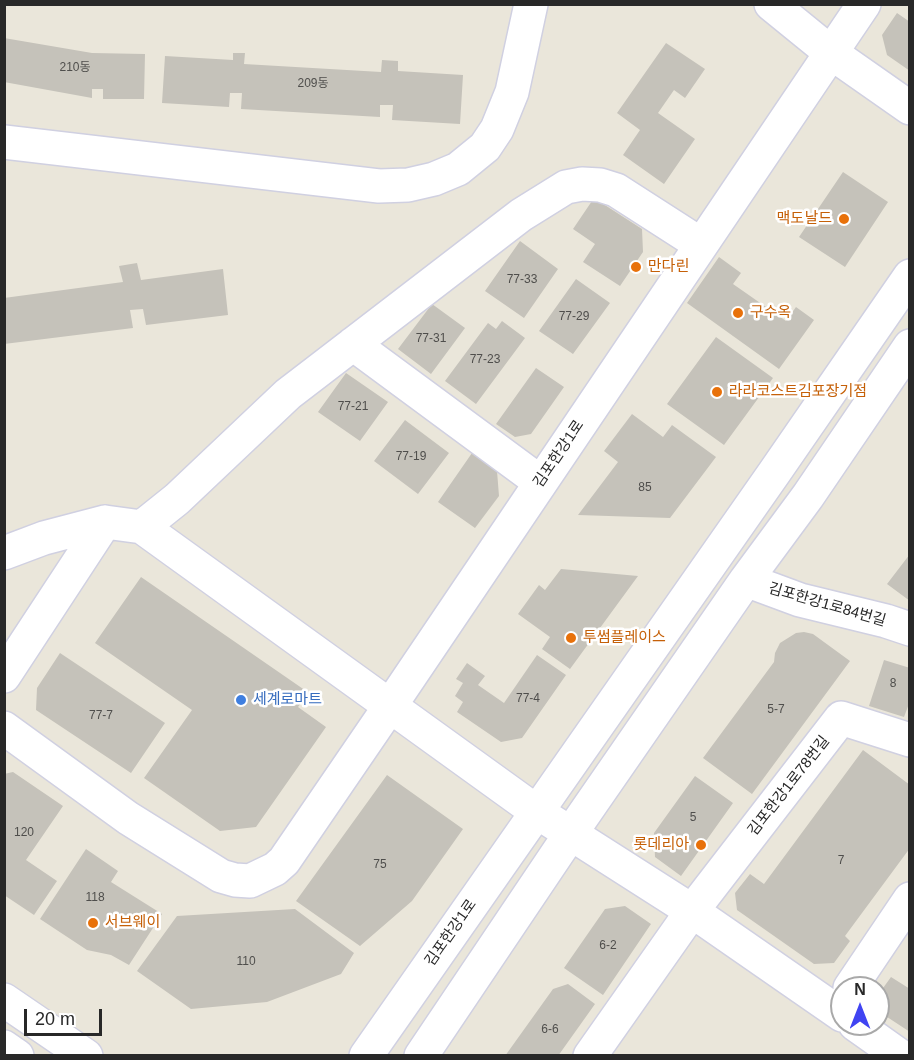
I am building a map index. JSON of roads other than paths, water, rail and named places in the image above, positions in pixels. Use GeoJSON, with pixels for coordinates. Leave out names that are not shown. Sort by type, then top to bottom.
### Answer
{"type":"FeatureCollection","features":[{"type":"Feature","properties":{"kind":"street"},"geometry":{"type":"LineString","coordinates":[[4,142],[379,186],[408,185],[434,179],[458,169],[485,147],[497,129],[512,92],[531,4]]}},
{"type":"Feature","properties":{"kind":"street"},"geometry":{"type":"LineString","coordinates":[[771,4],[830,52],[909,108]]}},
{"type":"Feature","properties":{"kind":"street","name":"김포한강1로"},"geometry":{"type":"LineString","coordinates":[[4,728],[128,818],[209,870],[235,880],[250,881],[264,876],[284,861],[864,4]]}},
{"type":"Feature","properties":{"kind":"street"},"geometry":{"type":"LineString","coordinates":[[142,527],[177,499],[288,394],[521,215],[566,187],[582,184],[600,185],[616,190],[700,244]]}},
{"type":"Feature","properties":{"kind":"street","name":"김포한강1로"},"geometry":{"type":"LineString","coordinates":[[366,1056],[768,483],[909,276]]}},
{"type":"Feature","properties":{"kind":"street"},"geometry":{"type":"LineString","coordinates":[[352,344],[540,482]]}},
{"type":"Feature","properties":{"kind":"street"},"geometry":{"type":"LineString","coordinates":[[421,1056],[571,833],[746,580],[808,496],[909,346]]}},
{"type":"Feature","properties":{"kind":"street"},"geometry":{"type":"LineString","coordinates":[[4,676],[105,522]]}},
{"type":"Feature","properties":{"kind":"street"},"geometry":{"type":"LineString","coordinates":[[4,553],[44,538],[105,522],[142,527],[537,812],[830,998]]}},
{"type":"Feature","properties":{"kind":"street","name":"김포한강1로84번길"},"geometry":{"type":"LineString","coordinates":[[746,580],[800,600],[886,621],[909,629]]}},
{"type":"Feature","properties":{"kind":"street","name":"김포한강1로78번길"},"geometry":{"type":"LineString","coordinates":[[590,1055],[693,911],[841,718],[909,740]]}},
{"type":"Feature","properties":{"kind":"street"},"geometry":{"type":"LineString","coordinates":[[863,976],[909,899]]}},
{"type":"Feature","properties":{"kind":"street"},"geometry":{"type":"LineString","coordinates":[[4,1000],[86,1056]]}},
{"type":"Feature","properties":{"kind":"street"},"geometry":{"type":"LineString","coordinates":[[878,1036],[900,1056]]}},
{"type":"Feature","properties":{"kind":"street"},"geometry":{"type":"LineString","coordinates":[[4,1047],[17,1056]]}},
{"type":"Feature","properties":{"kind":"place","name":"맥도날드"},"geometry":{"type":"Point","coordinates":[844,219]}},
{"type":"Feature","properties":{"kind":"place","name":"만다린"},"geometry":{"type":"Point","coordinates":[636,267]}},
{"type":"Feature","properties":{"kind":"place","name":"구수옥"},"geometry":{"type":"Point","coordinates":[738,313]}},
{"type":"Feature","properties":{"kind":"place","name":"라라코스트김포장기점"},"geometry":{"type":"Point","coordinates":[717,392]}},
{"type":"Feature","properties":{"kind":"place","name":"투썸플레이스"},"geometry":{"type":"Point","coordinates":[571,638]}},
{"type":"Feature","properties":{"kind":"place","name":"세계로마트"},"geometry":{"type":"Point","coordinates":[241,700]}},
{"type":"Feature","properties":{"kind":"place","name":"롯데리아"},"geometry":{"type":"Point","coordinates":[701,845]}},
{"type":"Feature","properties":{"kind":"place","name":"서브웨이"},"geometry":{"type":"Point","coordinates":[93,923]}}]}
